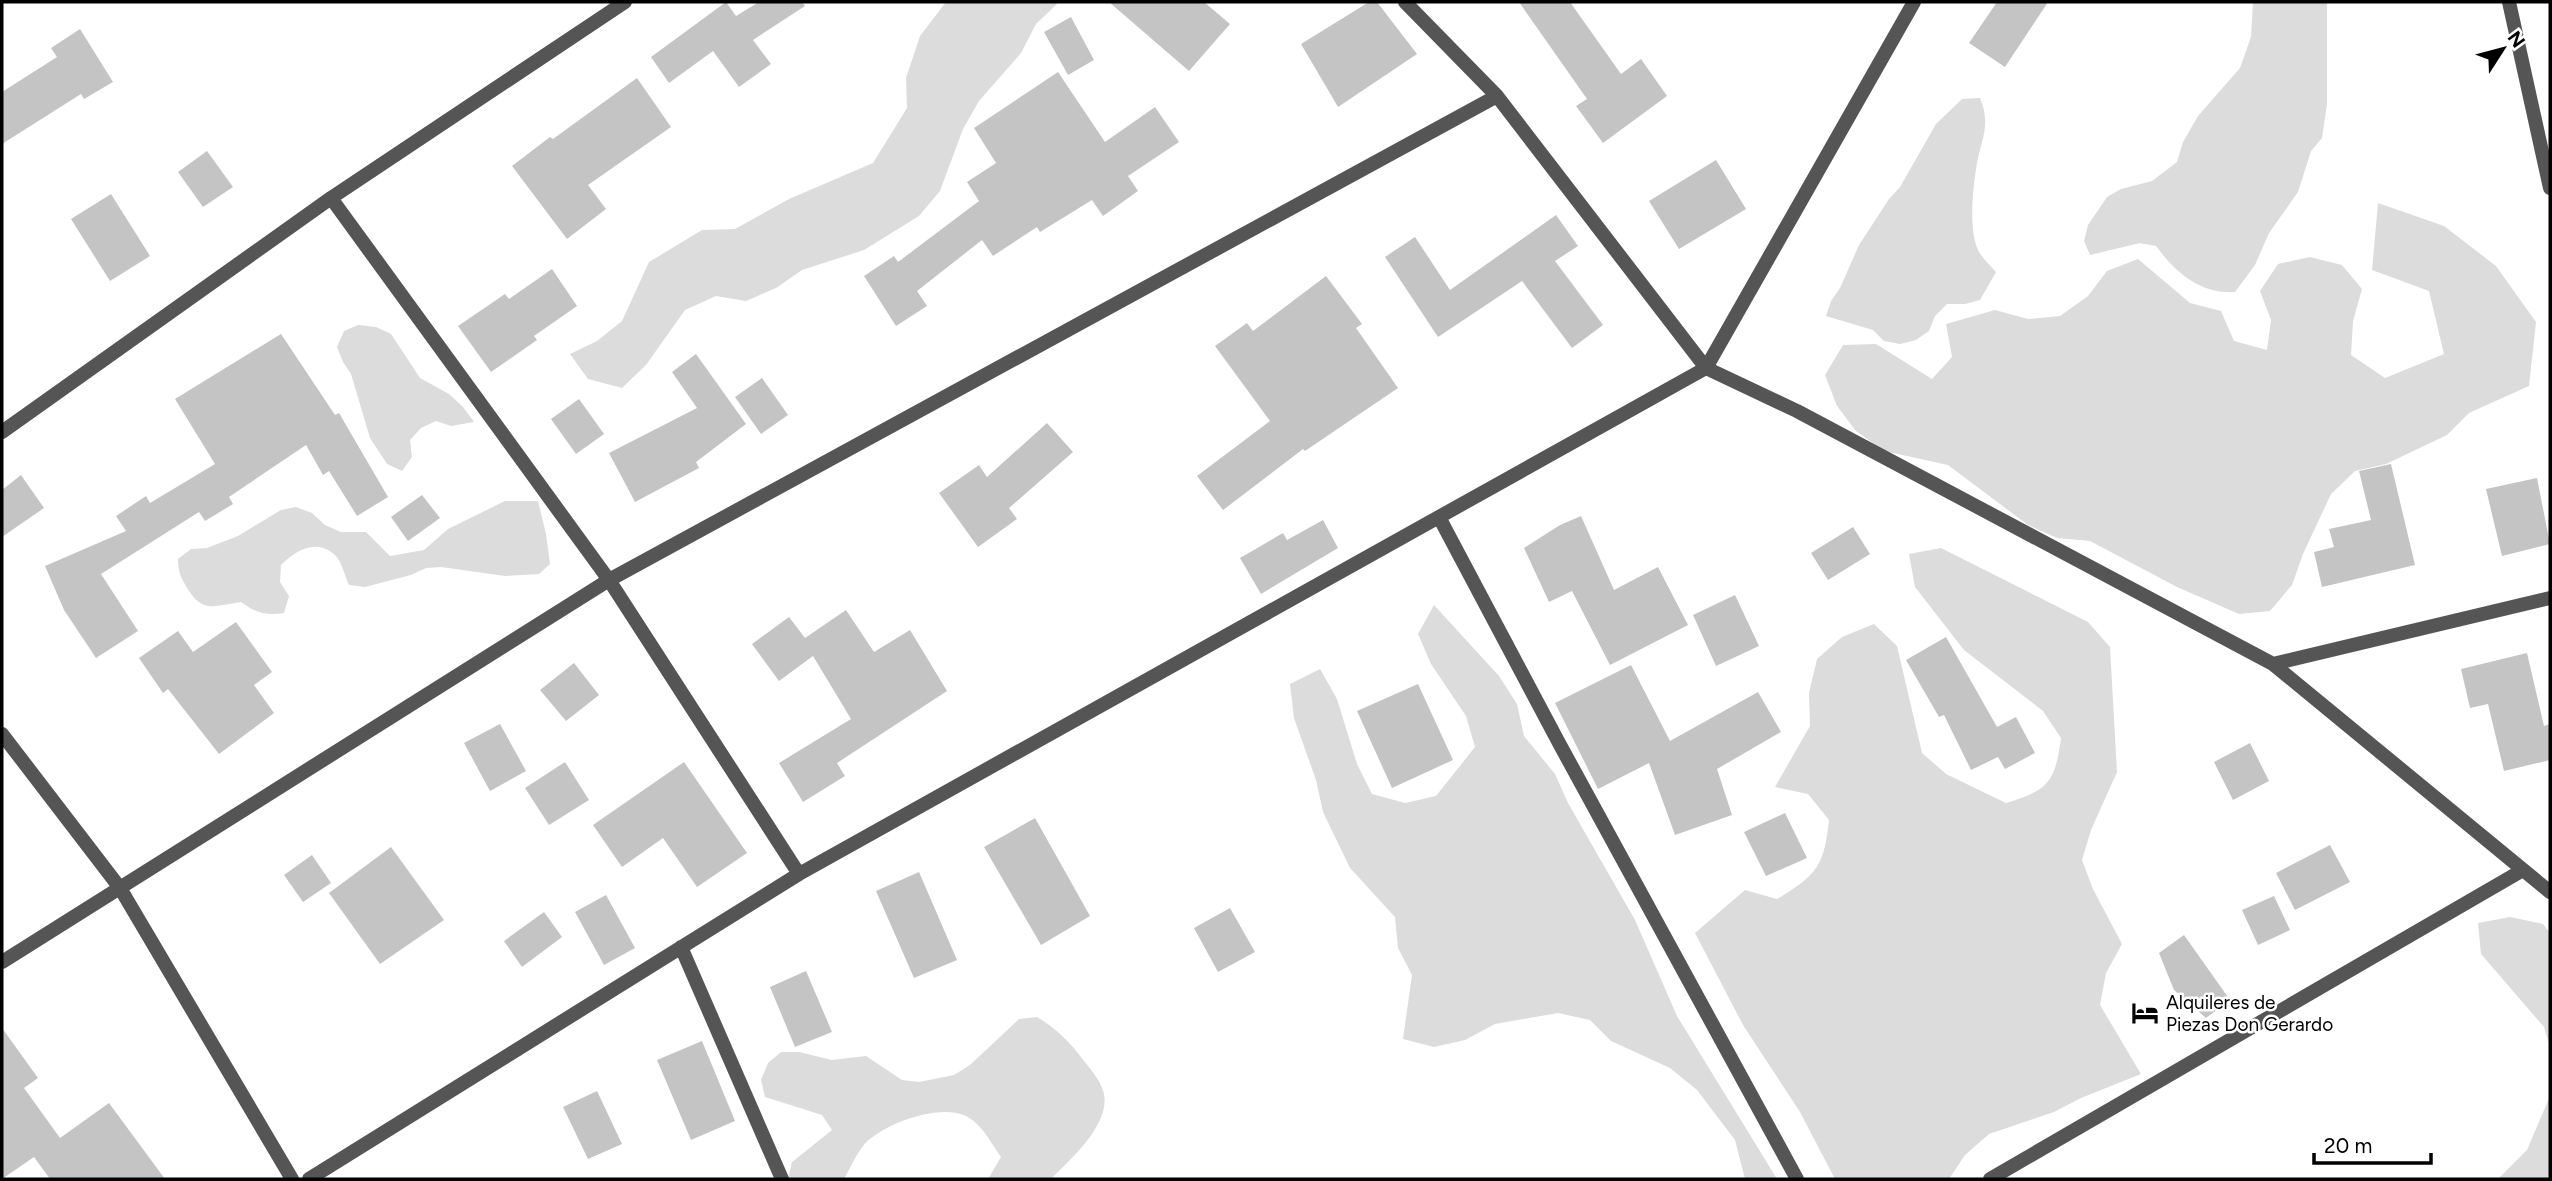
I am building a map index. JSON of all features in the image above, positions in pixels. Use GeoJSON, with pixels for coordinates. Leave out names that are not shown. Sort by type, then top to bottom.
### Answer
{"type":"FeatureCollection","features":[{"type":"Feature","properties":{"kind":"street"},"geometry":{"type":"LineString","coordinates":[[2,432],[331,198],[625,2]]}},
{"type":"Feature","properties":{"kind":"street"},"geometry":{"type":"LineString","coordinates":[[1405,2],[1497,96],[1706,368],[1797,411],[2273,664],[2550,892]]}},
{"type":"Feature","properties":{"kind":"street"},"geometry":{"type":"LineString","coordinates":[[309,1179],[799,874],[1706,368],[1914,2]]}},
{"type":"Feature","properties":{"kind":"street"},"geometry":{"type":"LineString","coordinates":[[2509,2],[2550,188]]}},
{"type":"Feature","properties":{"kind":"street"},"geometry":{"type":"LineString","coordinates":[[2,962],[608,580],[1497,96]]}},
{"type":"Feature","properties":{"kind":"street"},"geometry":{"type":"LineString","coordinates":[[331,198],[608,580],[799,874]]}},
{"type":"Feature","properties":{"kind":"street"},"geometry":{"type":"LineString","coordinates":[[1439,517],[1797,1179]]}},
{"type":"Feature","properties":{"kind":"street"},"geometry":{"type":"LineString","coordinates":[[2273,664],[2550,598]]}},
{"type":"Feature","properties":{"kind":"street"},"geometry":{"type":"LineString","coordinates":[[2,734],[120,888],[292,1179]]}},
{"type":"Feature","properties":{"kind":"street"},"geometry":{"type":"LineString","coordinates":[[1990,1179],[2523,870]]}},
{"type":"Feature","properties":{"kind":"street"},"geometry":{"type":"LineString","coordinates":[[681,947],[782,1179]]}},
{"type":"Feature","properties":{"kind":"shaded area"},"geometry":{"type":"Polygon","coordinates":[[[946,2],[1059,2],[1036,24],[1021,53],[979,101],[963,129],[940,191],[919,216],[864,250],[802,270],[776,288],[746,301],[716,296],[685,310],[646,365],[622,388],[588,379],[570,354],[597,341],[622,321],[649,262],[702,230],[735,229],[789,199],[873,163],[907,108],[906,78],[920,36],[946,2]]]}},
{"type":"Feature","properties":{"kind":"shaded area"},"geometry":{"type":"Polygon","coordinates":[[[2253,2],[2327,2],[2327,104],[2322,138],[2311,151],[2298,192],[2269,233],[2255,265],[2235,292],[2222,292],[2190,280],[2172,265],[2156,246],[2140,243],[2090,255],[2084,241],[2088,225],[2107,197],[2121,189],[2152,181],[2177,162],[2183,142],[2198,116],[2240,68],[2251,37],[2253,2]]]}},
{"type":"Feature","properties":{"kind":"shaded area"},"geometry":{"type":"Polygon","coordinates":[[[1980,98],[1985,124],[1974,184],[1974,236],[1983,257],[1996,272],[1980,300],[1965,304],[1947,304],[1935,316],[1929,331],[1916,340],[1900,344],[1884,341],[1873,330],[1826,316],[1859,245],[1900,187],[1936,124],[1962,99],[1980,98]]]}},
{"type":"Feature","properties":{"kind":"shaded area"},"geometry":{"type":"Polygon","coordinates":[[[2378,203],[2444,226],[2496,266],[2536,322],[2529,386],[2469,413],[2447,435],[2386,464],[2355,471],[2331,494],[2303,554],[2292,585],[2270,611],[2239,614],[2177,587],[2090,541],[2057,538],[2028,525],[1948,465],[1884,451],[1856,431],[1837,406],[1825,375],[1843,345],[1876,344],[1932,379],[1952,357],[1946,324],[1995,310],[2028,319],[2060,316],[2088,296],[2107,271],[2138,259],[2190,303],[2221,311],[2234,341],[2267,350],[2271,320],[2260,291],[2278,264],[2310,257],[2342,265],[2362,289],[2353,321],[2351,355],[2385,378],[2444,354],[2429,291],[2372,270],[2378,203]]]}},
{"type":"Feature","properties":{"kind":"shaded area"},"geometry":{"type":"Polygon","coordinates":[[[358,325],[376,327],[391,334],[420,378],[449,394],[474,422],[451,426],[436,421],[421,428],[410,440],[412,457],[402,471],[387,464],[370,438],[351,374],[337,347],[344,331],[358,325]]]}},
{"type":"Feature","properties":{"kind":"shaded area"},"geometry":{"type":"Polygon","coordinates":[[[505,501],[538,501],[550,564],[539,574],[505,576],[441,567],[426,568],[411,575],[365,587],[349,585],[335,555],[328,550],[321,547],[307,548],[281,565],[280,582],[289,596],[284,613],[266,614],[241,602],[209,606],[197,601],[179,570],[178,559],[191,549],[207,548],[238,536],[281,510],[296,507],[312,513],[325,525],[341,532],[366,532],[390,556],[424,550],[448,529],[505,501]]]}},
{"type":"Feature","properties":{"kind":"shaded area"},"geometry":{"type":"Polygon","coordinates":[[[1941,548],[2088,622],[2110,647],[2117,772],[2091,830],[2082,860],[2093,889],[2122,944],[2106,973],[2100,1005],[2141,1074],[2054,1112],[1989,1134],[1965,1155],[1949,1179],[1835,1179],[1800,1112],[1743,1025],[1695,933],[1745,890],[1777,899],[1810,876],[1821,859],[1829,820],[1808,794],[1775,787],[1810,726],[1809,693],[1817,659],[1842,637],[1874,624],[1897,646],[1922,753],[1946,774],[2006,803],[2032,794],[2047,782],[2056,765],[2061,738],[2043,711],[1964,650],[1915,587],[1909,554],[1941,548]]]}},
{"type":"Feature","properties":{"kind":"shaded area"},"geometry":{"type":"Polygon","coordinates":[[[1434,605],[1499,676],[1517,704],[1524,736],[1555,774],[1568,803],[1635,920],[1677,1016],[1777,1179],[1745,1179],[1735,1140],[1697,1090],[1670,1068],[1611,1041],[1590,1020],[1558,1013],[1495,1024],[1465,1040],[1434,1047],[1403,1039],[1412,975],[1398,948],[1395,917],[1350,868],[1323,812],[1316,780],[1294,718],[1290,684],[1320,669],[1337,699],[1357,764],[1372,794],[1405,803],[1436,796],[1475,747],[1466,716],[1431,664],[1418,634],[1434,605]]]}},
{"type":"Feature","properties":{"kind":"shaded area"},"geometry":{"type":"Polygon","coordinates":[[[2510,917],[2543,924],[2550,933],[2550,1047],[2544,1027],[2481,954],[2478,923],[2510,917]]]}},
{"type":"Feature","properties":{"kind":"shaded area"},"geometry":{"type":"Polygon","coordinates":[[[1037,1017],[1057,1031],[1074,1048],[1096,1076],[1104,1094],[1101,1118],[1095,1129],[1051,1179],[988,1179],[1001,1157],[986,1134],[966,1116],[941,1112],[896,1123],[871,1138],[860,1150],[844,1179],[788,1179],[792,1162],[832,1130],[822,1115],[765,1097],[761,1080],[768,1063],[781,1052],[799,1052],[832,1060],[866,1056],[902,1080],[919,1082],[954,1075],[970,1065],[1019,1019],[1037,1017]]]}},
{"type":"Feature","properties":{"kind":"shaded area"},"geometry":{"type":"Polygon","coordinates":[[[2550,1096],[2550,1179],[2498,1179],[2527,1150],[2550,1096]]]}},
{"type":"Feature","properties":{"kind":"building"},"geometry":{"type":"Polygon","coordinates":[[[726,2],[736,16],[759,2],[802,2],[805,6],[753,40],[771,64],[739,87],[713,51],[669,83],[651,57],[726,2]]]}},
{"type":"Feature","properties":{"kind":"building"},"geometry":{"type":"Polygon","coordinates":[[[1109,2],[1204,2],[1230,24],[1189,71],[1109,2]]]}},
{"type":"Feature","properties":{"kind":"building"},"geometry":{"type":"Polygon","coordinates":[[[1369,2],[1377,2],[1417,54],[1338,107],[1301,44],[1369,2]]]}},
{"type":"Feature","properties":{"kind":"building"},"geometry":{"type":"Polygon","coordinates":[[[1519,2],[1570,2],[1621,74],[1641,59],[1667,96],[1603,143],[1576,106],[1587,99],[1519,2]]]}},
{"type":"Feature","properties":{"kind":"building"},"geometry":{"type":"Polygon","coordinates":[[[1997,2],[2048,2],[2005,67],[1969,43],[1997,2]]]}},
{"type":"Feature","properties":{"kind":"building"},"geometry":{"type":"Polygon","coordinates":[[[1071,17],[1094,60],[1068,75],[1044,32],[1071,17]]]}},
{"type":"Feature","properties":{"kind":"building"},"geometry":{"type":"Polygon","coordinates":[[[80,29],[113,82],[84,99],[81,94],[2,144],[2,92],[57,57],[51,48],[80,29]]]}},
{"type":"Feature","properties":{"kind":"building"},"geometry":{"type":"Polygon","coordinates":[[[1058,72],[1105,142],[1155,107],[1179,142],[1128,176],[1138,191],[1103,216],[1092,200],[1040,232],[1037,227],[993,256],[982,240],[917,291],[927,306],[896,326],[864,276],[894,256],[898,262],[979,201],[967,182],[996,163],[974,128],[1058,72]]]}},
{"type":"Feature","properties":{"kind":"building"},"geometry":{"type":"Polygon","coordinates":[[[637,78],[671,127],[588,185],[606,209],[567,239],[512,166],[637,78]]]}},
{"type":"Feature","properties":{"kind":"building"},"geometry":{"type":"Polygon","coordinates":[[[207,151],[233,187],[203,207],[178,172],[207,151]]]}},
{"type":"Feature","properties":{"kind":"building"},"geometry":{"type":"Polygon","coordinates":[[[1716,160],[1746,209],[1679,249],[1649,201],[1716,160]]]}},
{"type":"Feature","properties":{"kind":"building"},"geometry":{"type":"Polygon","coordinates":[[[111,194],[150,256],[110,281],[71,219],[111,194]]]}},
{"type":"Feature","properties":{"kind":"building"},"geometry":{"type":"Polygon","coordinates":[[[1556,215],[1578,246],[1555,261],[1603,325],[1572,348],[1522,281],[1438,337],[1385,257],[1415,237],[1450,290],[1556,215]]]}},
{"type":"Feature","properties":{"kind":"building"},"geometry":{"type":"Polygon","coordinates":[[[552,269],[577,306],[534,336],[537,340],[491,372],[458,326],[505,294],[509,299],[552,269]]]}},
{"type":"Feature","properties":{"kind":"building"},"geometry":{"type":"Polygon","coordinates":[[[1326,276],[1362,324],[1356,328],[1398,388],[1305,451],[1303,449],[1223,510],[1197,476],[1270,421],[1215,346],[1247,323],[1253,331],[1326,276]]]}},
{"type":"Feature","properties":{"kind":"building"},"geometry":{"type":"Polygon","coordinates":[[[281,334],[335,415],[339,413],[388,497],[357,516],[329,471],[323,475],[306,445],[229,497],[233,504],[205,521],[199,512],[101,574],[138,631],[96,658],[64,610],[45,566],[126,531],[116,516],[146,496],[150,503],[215,464],[175,399],[281,334]]]}},
{"type":"Feature","properties":{"kind":"building"},"geometry":{"type":"Polygon","coordinates":[[[696,354],[746,424],[696,462],[699,468],[635,502],[609,453],[697,408],[672,372],[696,354]]]}},
{"type":"Feature","properties":{"kind":"building"},"geometry":{"type":"Polygon","coordinates":[[[762,378],[788,415],[761,434],[735,397],[762,378]]]}},
{"type":"Feature","properties":{"kind":"building"},"geometry":{"type":"Polygon","coordinates":[[[579,399],[604,434],[576,454],[551,419],[579,399]]]}},
{"type":"Feature","properties":{"kind":"building"},"geometry":{"type":"Polygon","coordinates":[[[1047,423],[1073,452],[1009,508],[1017,519],[978,547],[939,493],[979,465],[987,477],[1047,423]]]}},
{"type":"Feature","properties":{"kind":"building"},"geometry":{"type":"Polygon","coordinates":[[[2391,464],[2415,565],[2322,587],[2314,552],[2334,547],[2329,529],[2371,520],[2359,471],[2391,464]]]}},
{"type":"Feature","properties":{"kind":"building"},"geometry":{"type":"Polygon","coordinates":[[[21,475],[44,508],[2,537],[2,490],[21,475]]]}},
{"type":"Feature","properties":{"kind":"building"},"geometry":{"type":"Polygon","coordinates":[[[2537,478],[2550,544],[2502,556],[2486,489],[2537,478]]]}},
{"type":"Feature","properties":{"kind":"building"},"geometry":{"type":"Polygon","coordinates":[[[422,495],[440,518],[408,541],[391,517],[422,495]]]}},
{"type":"Feature","properties":{"kind":"building"},"geometry":{"type":"Polygon","coordinates":[[[1581,516],[1614,590],[1658,567],[1688,625],[1610,665],[1572,591],[1549,602],[1524,548],[1560,525],[1581,516]]]}},
{"type":"Feature","properties":{"kind":"building"},"geometry":{"type":"Polygon","coordinates":[[[1323,520],[1338,548],[1261,594],[1240,558],[1283,533],[1287,540],[1323,520]]]}},
{"type":"Feature","properties":{"kind":"building"},"geometry":{"type":"Polygon","coordinates":[[[1853,527],[1870,554],[1828,580],[1811,553],[1853,527]]]}},
{"type":"Feature","properties":{"kind":"building"},"geometry":{"type":"Polygon","coordinates":[[[1735,595],[1759,646],[1716,666],[1693,615],[1735,595]]]}},
{"type":"Feature","properties":{"kind":"building"},"geometry":{"type":"Polygon","coordinates":[[[846,610],[874,652],[910,630],[947,691],[837,763],[845,776],[803,802],[779,763],[851,719],[813,656],[779,681],[752,644],[789,617],[805,638],[846,610]]]}},
{"type":"Feature","properties":{"kind":"building"},"geometry":{"type":"Polygon","coordinates":[[[236,622],[272,672],[254,685],[274,713],[219,754],[168,689],[163,693],[139,658],[178,631],[193,652],[236,622]]]}},
{"type":"Feature","properties":{"kind":"building"},"geometry":{"type":"Polygon","coordinates":[[[1946,637],[1997,727],[2016,717],[2035,753],[2005,769],[1998,757],[1971,770],[1944,715],[1939,717],[1906,660],[1946,637]]]}},
{"type":"Feature","properties":{"kind":"building"},"geometry":{"type":"Polygon","coordinates":[[[2527,653],[2544,726],[2550,724],[2550,760],[2504,771],[2488,704],[2470,708],[2461,669],[2527,653]]]}},
{"type":"Feature","properties":{"kind":"building"},"geometry":{"type":"Polygon","coordinates":[[[574,663],[599,695],[566,721],[540,690],[574,663]]]}},
{"type":"Feature","properties":{"kind":"building"},"geometry":{"type":"Polygon","coordinates":[[[1631,665],[1670,741],[1758,692],[1781,732],[1717,769],[1732,815],[1675,835],[1649,763],[1598,789],[1555,703],[1631,665]]]}},
{"type":"Feature","properties":{"kind":"building"},"geometry":{"type":"Polygon","coordinates":[[[1418,684],[1453,760],[1392,788],[1357,711],[1418,684]]]}},
{"type":"Feature","properties":{"kind":"building"},"geometry":{"type":"Polygon","coordinates":[[[500,724],[526,771],[490,791],[464,743],[500,724]]]}},
{"type":"Feature","properties":{"kind":"building"},"geometry":{"type":"Polygon","coordinates":[[[2250,743],[2269,781],[2233,800],[2214,762],[2250,743]]]}},
{"type":"Feature","properties":{"kind":"building"},"geometry":{"type":"Polygon","coordinates":[[[565,762],[589,800],[549,825],[525,788],[565,762]]]}},
{"type":"Feature","properties":{"kind":"building"},"geometry":{"type":"Polygon","coordinates":[[[684,762],[747,853],[697,887],[663,838],[622,867],[593,825],[684,762]]]}},
{"type":"Feature","properties":{"kind":"building"},"geometry":{"type":"Polygon","coordinates":[[[1785,813],[1807,858],[1766,876],[1744,832],[1785,813]]]}},
{"type":"Feature","properties":{"kind":"building"},"geometry":{"type":"Polygon","coordinates":[[[1035,818],[1090,916],[1041,945],[984,847],[1035,818]]]}},
{"type":"Feature","properties":{"kind":"building"},"geometry":{"type":"Polygon","coordinates":[[[2330,845],[2350,882],[2295,910],[2276,873],[2330,845]]]}},
{"type":"Feature","properties":{"kind":"building"},"geometry":{"type":"Polygon","coordinates":[[[391,847],[444,920],[380,964],[329,893],[391,847]]]}},
{"type":"Feature","properties":{"kind":"building"},"geometry":{"type":"Polygon","coordinates":[[[312,855],[331,883],[303,902],[284,875],[312,855]]]}},
{"type":"Feature","properties":{"kind":"building"},"geometry":{"type":"Polygon","coordinates":[[[919,872],[957,960],[914,978],[876,891],[919,872]]]}},
{"type":"Feature","properties":{"kind":"building"},"geometry":{"type":"Polygon","coordinates":[[[606,895],[635,948],[604,965],[575,912],[606,895]]]}},
{"type":"Feature","properties":{"kind":"building"},"geometry":{"type":"Polygon","coordinates":[[[2274,896],[2290,930],[2258,945],[2242,910],[2274,896]]]}},
{"type":"Feature","properties":{"kind":"building"},"geometry":{"type":"Polygon","coordinates":[[[1230,908],[1255,952],[1218,972],[1194,928],[1230,908]]]}},
{"type":"Feature","properties":{"kind":"building"},"geometry":{"type":"Polygon","coordinates":[[[544,912],[562,937],[522,967],[504,941],[544,912]]]}},
{"type":"Feature","properties":{"kind":"building"},"geometry":{"type":"Polygon","coordinates":[[[2184,935],[2230,1000],[2206,1018],[2174,990],[2159,953],[2184,935]]]}},
{"type":"Feature","properties":{"kind":"building"},"geometry":{"type":"Polygon","coordinates":[[[806,971],[832,1032],[795,1047],[770,987],[806,971]]]}},
{"type":"Feature","properties":{"kind":"building"},"geometry":{"type":"Polygon","coordinates":[[[2,1028],[38,1078],[24,1088],[60,1138],[109,1103],[165,1179],[50,1179],[34,1157],[2,1179],[2,1028]]]}},
{"type":"Feature","properties":{"kind":"building"},"geometry":{"type":"Polygon","coordinates":[[[702,1041],[735,1121],[691,1140],[657,1060],[702,1041]]]}},
{"type":"Feature","properties":{"kind":"building"},"geometry":{"type":"Polygon","coordinates":[[[597,1091],[622,1144],[588,1159],[563,1107],[597,1091]]]}},
{"type":"Feature","properties":{"kind":"place","name":"Alquileres de Piezas Don Gerardo"},"geometry":{"type":"Point","coordinates":[2145,1013]}}]}
